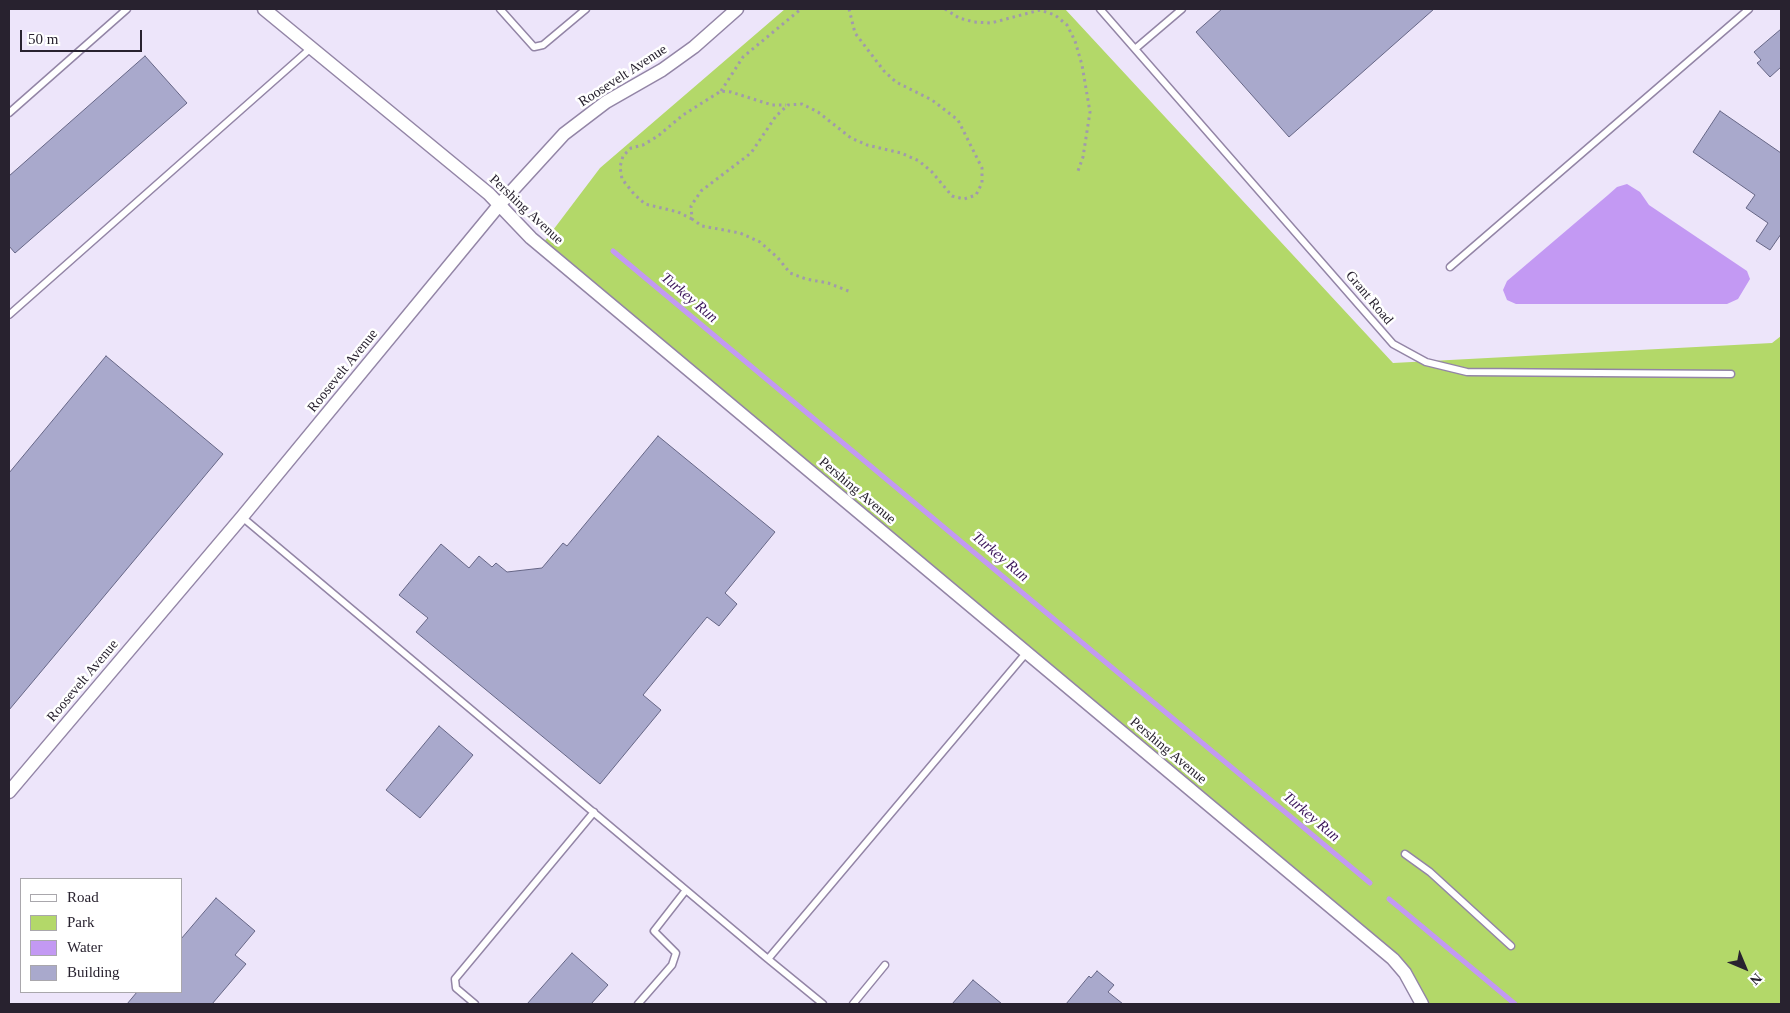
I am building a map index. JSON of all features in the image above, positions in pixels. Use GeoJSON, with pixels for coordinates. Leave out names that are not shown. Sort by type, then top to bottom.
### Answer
{"type":"FeatureCollection","features":[{"type":"Feature","properties":{"kind":"street","name":"Pershing Avenue"},"geometry":{"type":"LineString","coordinates":[[264,9],[500,204],[531,238],[1393,959],[1405,973],[1422,1004]]}},
{"type":"Feature","properties":{"kind":"street","name":"Roosevelt Avenue"},"geometry":{"type":"LineString","coordinates":[[9,792],[242,517],[500,204],[564,134],[606,102],[675,61],[737,9]]}},
{"type":"Feature","properties":{"kind":"lane"},"geometry":{"type":"LineString","coordinates":[[9,113],[127,9]]}},
{"type":"Feature","properties":{"kind":"lane"},"geometry":{"type":"LineString","coordinates":[[500,9],[534,47],[543,45],[586,9]]}},
{"type":"Feature","properties":{"kind":"lane","name":"Grant Road"},"geometry":{"type":"LineString","coordinates":[[1100,9],[1393,344],[1426,362],[1467,372],[1731,374]]}},
{"type":"Feature","properties":{"kind":"lane"},"geometry":{"type":"LineString","coordinates":[[1135,49],[1182,9]]}},
{"type":"Feature","properties":{"kind":"lane"},"geometry":{"type":"LineString","coordinates":[[1450,268],[1749,9]]}},
{"type":"Feature","properties":{"kind":"lane"},"geometry":{"type":"LineString","coordinates":[[9,315],[311,48]]}},
{"type":"Feature","properties":{"kind":"lane"},"geometry":{"type":"LineString","coordinates":[[242,517],[823,1004]]}},
{"type":"Feature","properties":{"kind":"lane"},"geometry":{"type":"LineString","coordinates":[[768,959],[1027,652]]}},
{"type":"Feature","properties":{"kind":"lane"},"geometry":{"type":"LineString","coordinates":[[475,1004],[456,988],[455,979],[594,812]]}},
{"type":"Feature","properties":{"kind":"lane"},"geometry":{"type":"LineString","coordinates":[[1405,854],[1430,872],[1511,946]]}},
{"type":"Feature","properties":{"kind":"lane"},"geometry":{"type":"LineString","coordinates":[[638,1004],[672,966],[676,953],[654,931],[686,890]]}},
{"type":"Feature","properties":{"kind":"lane"},"geometry":{"type":"LineString","coordinates":[[853,1004],[885,965]]}},
{"type":"Feature","properties":{"kind":"path"},"geometry":{"type":"LineString","coordinates":[[801,9],[743,57],[720,91],[683,115],[658,136],[643,145],[631,148],[623,156],[620,167],[622,180],[645,204],[678,212],[702,226],[740,233],[760,242],[778,258],[790,273],[806,279],[828,283],[851,292]]}},
{"type":"Feature","properties":{"kind":"path"},"geometry":{"type":"LineString","coordinates":[[945,9],[959,18],[974,22],[990,22],[1040,10],[1055,15],[1067,25],[1075,41],[1082,65],[1090,112],[1083,157],[1078,171]]}},
{"type":"Feature","properties":{"kind":"path"},"geometry":{"type":"LineString","coordinates":[[720,91],[731,92],[772,105],[802,104],[818,112],[851,138],[866,145],[901,153],[919,161],[932,172],[952,196],[964,199],[976,195],[982,183],[982,168],[958,120],[932,100],[896,82],[884,72],[855,32],[849,10]]}},
{"type":"Feature","properties":{"kind":"path"},"geometry":{"type":"LineString","coordinates":[[692,219],[691,206],[701,191],[751,153],[776,116],[788,105]]}},
{"type":"Feature","properties":{"kind":"green space"},"geometry":{"type":"Polygon","coordinates":[[[785,9],[1065,9],[1393,363],[1772,343],[1781,336],[1781,1004],[1422,1004],[1405,973],[541,246],[600,168],[785,9]]]}},
{"type":"Feature","properties":{"kind":"water"},"geometry":{"type":"Polygon","coordinates":[[[1627,184],[1640,192],[1649,205],[1747,271],[1750,279],[1738,299],[1727,304],[1516,304],[1507,300],[1503,290],[1507,281],[1617,187],[1627,184]]]}},
{"type":"Feature","properties":{"kind":"building"},"geometry":{"type":"Polygon","coordinates":[[[1222,9],[1434,9],[1289,137],[1196,32],[1222,9]]]}},
{"type":"Feature","properties":{"kind":"building"},"geometry":{"type":"Polygon","coordinates":[[[1781,29],[1781,67],[1770,77],[1757,63],[1761,60],[1754,52],[1781,29]]]}},
{"type":"Feature","properties":{"kind":"building"},"geometry":{"type":"Polygon","coordinates":[[[145,56],[187,103],[15,253],[9,246],[9,176],[145,56]]]}},
{"type":"Feature","properties":{"kind":"building"},"geometry":{"type":"Polygon","coordinates":[[[1720,111],[1781,153],[1781,234],[1770,250],[1756,241],[1768,223],[1746,208],[1755,195],[1693,152],[1720,111]]]}},
{"type":"Feature","properties":{"kind":"building"},"geometry":{"type":"Polygon","coordinates":[[[106,356],[223,454],[9,710],[9,473],[106,356]]]}},
{"type":"Feature","properties":{"kind":"building"},"geometry":{"type":"Polygon","coordinates":[[[658,436],[775,532],[725,593],[737,604],[719,626],[707,617],[643,695],[661,710],[600,784],[416,632],[428,618],[399,595],[441,544],[469,568],[479,556],[492,567],[496,563],[507,572],[542,568],[563,543],[567,546],[658,436]]]}},
{"type":"Feature","properties":{"kind":"building"},"geometry":{"type":"Polygon","coordinates":[[[439,726],[473,755],[420,818],[386,790],[439,726]]]}},
{"type":"Feature","properties":{"kind":"building"},"geometry":{"type":"Polygon","coordinates":[[[216,898],[255,931],[235,955],[246,964],[212,1004],[127,1004],[136,993],[182,993],[182,938],[216,898]]]}},
{"type":"Feature","properties":{"kind":"building"},"geometry":{"type":"Polygon","coordinates":[[[572,953],[608,985],[591,1004],[527,1004],[572,953]]]}},
{"type":"Feature","properties":{"kind":"building"},"geometry":{"type":"Polygon","coordinates":[[[1097,971],[1114,985],[1108,992],[1123,1004],[1066,1004],[1089,976],[1091,978],[1097,971]]]}},
{"type":"Feature","properties":{"kind":"building"},"geometry":{"type":"Polygon","coordinates":[[[973,980],[1002,1004],[952,1004],[973,980]]]}},
{"type":"Feature","properties":{"kind":"waterway","name":"Turkey Run"},"geometry":{"type":"LineString","coordinates":[[613,251],[1370,883]]}},
{"type":"Feature","properties":{"kind":"waterway","name":"Turkey Run"},"geometry":{"type":"LineString","coordinates":[[1389,899],[1515,1004]]}}]}
